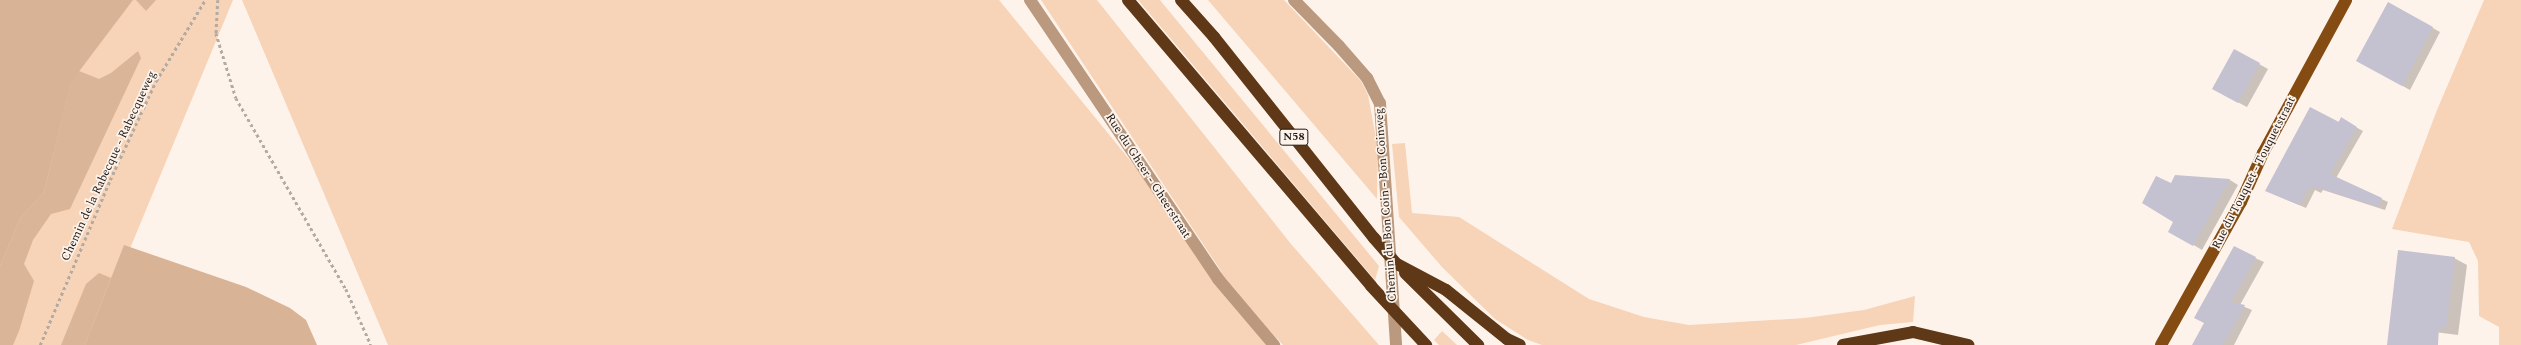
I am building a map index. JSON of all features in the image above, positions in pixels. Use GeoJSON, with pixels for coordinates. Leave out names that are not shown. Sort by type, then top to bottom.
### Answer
{"type":"FeatureCollection","features":[{"type":"Feature","properties":{"kind":"highway"},"geometry":{"type":"LineString","coordinates":[[1128,0],[1371,286],[1426,345]]}},
{"type":"Feature","properties":{"kind":"highway","name":"N58"},"geometry":{"type":"LineString","coordinates":[[1181,0],[1219,42],[1374,238],[1449,318],[1478,345]]}},
{"type":"Feature","properties":{"kind":"highway"},"geometry":{"type":"LineString","coordinates":[[1397,264],[1446,290],[1507,339],[1520,345]]}},
{"type":"Feature","properties":{"kind":"highway"},"geometry":{"type":"LineString","coordinates":[[1843,345],[1913,332],[1968,345]]}},
{"type":"Feature","properties":{"kind":"main road","name":"Rue du Touquet - Touquetstraat"},"geometry":{"type":"LineString","coordinates":[[2161,345],[2241,202],[2263,152],[2346,0]]}},
{"type":"Feature","properties":{"kind":"street","name":"Rue du Gheer - Gheerstraat"},"geometry":{"type":"LineString","coordinates":[[1030,0],[1218,280],[1274,345]]}},
{"type":"Feature","properties":{"kind":"street","name":"Chemin du Bon Coin - Bon Coinweg"},"geometry":{"type":"LineString","coordinates":[[1294,0],[1339,46],[1367,78],[1380,103],[1396,345]]}},
{"type":"Feature","properties":{"kind":"path","name":"Chemin de la Rabecque - Rabecqueweg"},"geometry":{"type":"LineString","coordinates":[[40,345],[110,180],[156,81],[205,0]]}},
{"type":"Feature","properties":{"kind":"path"},"geometry":{"type":"LineString","coordinates":[[218,0],[216,33],[236,98],[346,288],[371,345]]}},
{"type":"Feature","properties":{"kind":"shaded area"},"geometry":{"type":"Polygon","coordinates":[[[0,0],[233,0],[90,345],[0,345],[0,0]]]}},
{"type":"Feature","properties":{"kind":"shaded area"},"geometry":{"type":"Polygon","coordinates":[[[0,0],[133,0],[71,82],[44,192],[20,218],[0,266],[0,0]]]}},
{"type":"Feature","properties":{"kind":"shaded area"},"geometry":{"type":"Polygon","coordinates":[[[136,0],[156,0],[146,11],[136,0]]]}},
{"type":"Feature","properties":{"kind":"shaded area"},"geometry":{"type":"Polygon","coordinates":[[[242,0],[999,0],[1223,274],[1041,0],[1097,0],[1291,244],[1379,345],[1283,345],[1269,330],[1280,345],[388,345],[242,0]]]}},
{"type":"Feature","properties":{"kind":"shaded area"},"geometry":{"type":"Polygon","coordinates":[[[1138,0],[1160,0],[1379,266],[1375,280],[1138,0]]]}},
{"type":"Feature","properties":{"kind":"shaded area"},"geometry":{"type":"Polygon","coordinates":[[[1208,0],[1284,0],[1361,81],[1368,95],[1378,149],[1377,199],[1208,0]]]}},
{"type":"Feature","properties":{"kind":"shaded area"},"geometry":{"type":"Polygon","coordinates":[[[2484,0],[2521,0],[2521,345],[2499,345],[2499,327],[2479,316],[2478,261],[2469,242],[2392,229],[2437,110],[2484,0]]]}},
{"type":"Feature","properties":{"kind":"shaded area"},"geometry":{"type":"Polygon","coordinates":[[[138,51],[141,58],[70,209],[51,214],[33,240],[24,264],[34,281],[19,331],[13,345],[0,345],[0,266],[20,218],[44,192],[71,81],[79,71],[99,79],[111,73],[138,51]]]}},
{"type":"Feature","properties":{"kind":"shaded area"},"geometry":{"type":"Polygon","coordinates":[[[1405,143],[1412,213],[1459,217],[1589,299],[1644,317],[1689,325],[1805,318],[1864,310],[1915,296],[1913,322],[1880,325],[1796,345],[1542,345],[1528,340],[1495,319],[1442,267],[1399,217],[1392,144],[1405,143]]]}},
{"type":"Feature","properties":{"kind":"shaded area"},"geometry":{"type":"Polygon","coordinates":[[[124,245],[246,287],[290,308],[306,320],[317,345],[85,345],[124,245]]]}},
{"type":"Feature","properties":{"kind":"shaded area"},"geometry":{"type":"Polygon","coordinates":[[[99,273],[111,278],[85,345],[61,345],[86,284],[99,273]]]}},
{"type":"Feature","properties":{"kind":"shaded area"},"geometry":{"type":"Polygon","coordinates":[[[1442,331],[1457,345],[1439,345],[1434,340],[1442,331]]]}},
{"type":"Feature","properties":{"kind":"building"},"geometry":{"type":"Polygon","coordinates":[[[2388,2],[2433,27],[2402,86],[2356,61],[2388,2]]]}},
{"type":"Feature","properties":{"kind":"building"},"geometry":{"type":"Polygon","coordinates":[[[2234,49],[2260,63],[2238,103],[2212,89],[2234,49]]]}},
{"type":"Feature","properties":{"kind":"building"},"geometry":{"type":"Polygon","coordinates":[[[2310,107],[2339,122],[2341,117],[2357,127],[2330,174],[2382,198],[2378,207],[2316,187],[2315,190],[2309,187],[2299,205],[2265,191],[2310,107]]]}},
{"type":"Feature","properties":{"kind":"building"},"geometry":{"type":"Polygon","coordinates":[[[2175,175],[2230,179],[2193,246],[2168,232],[2173,222],[2142,203],[2156,176],[2171,183],[2175,175]]]}},
{"type":"Feature","properties":{"kind":"building"},"geometry":{"type":"Polygon","coordinates":[[[2234,246],[2256,257],[2231,302],[2245,305],[2223,345],[2192,345],[2204,323],[2194,318],[2234,246]]]}},
{"type":"Feature","properties":{"kind":"building"},"geometry":{"type":"Polygon","coordinates":[[[2398,250],[2455,257],[2446,328],[2439,327],[2438,345],[2387,345],[2398,250]]]}}]}
